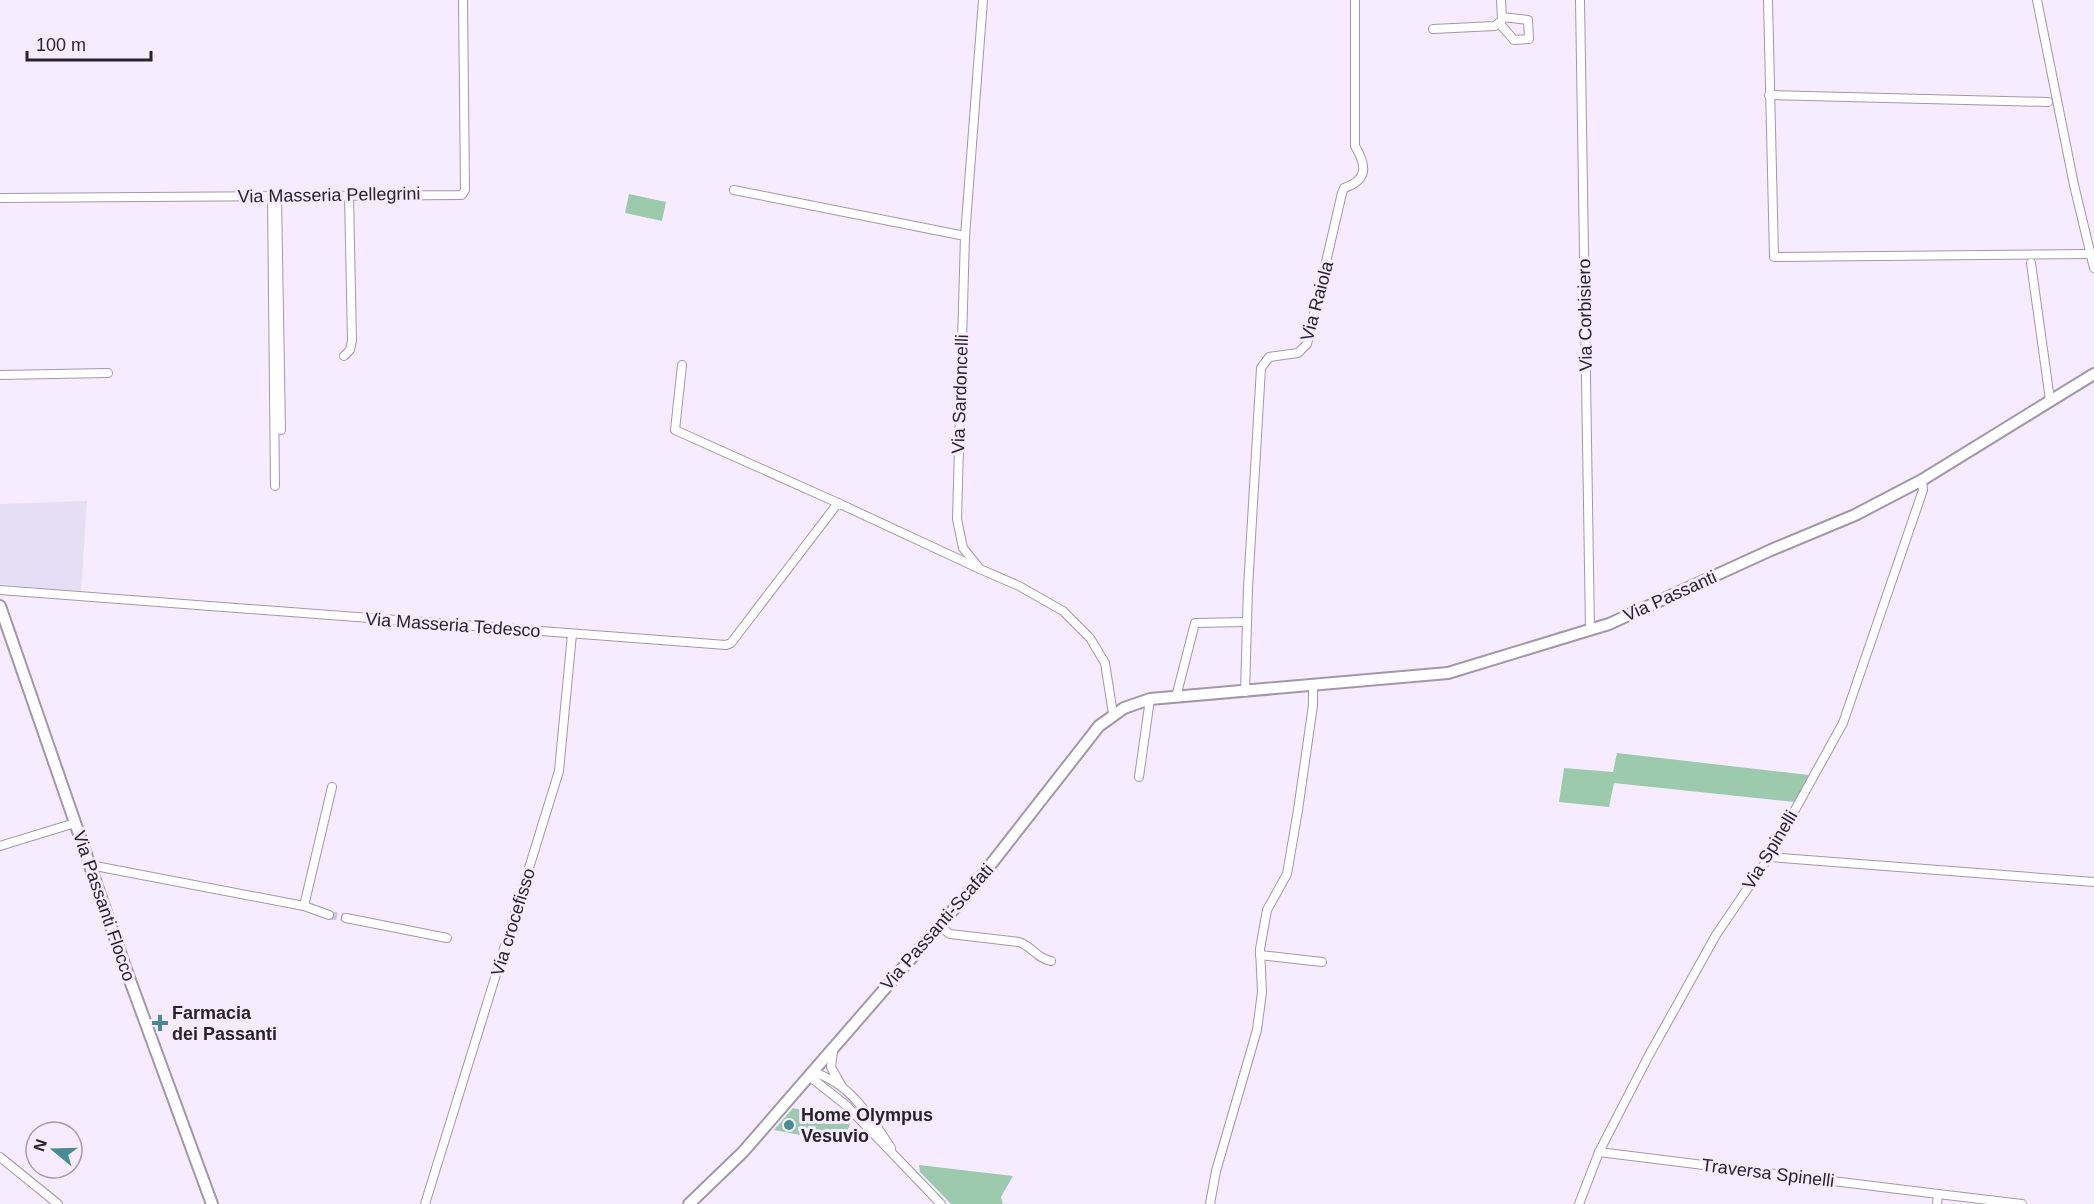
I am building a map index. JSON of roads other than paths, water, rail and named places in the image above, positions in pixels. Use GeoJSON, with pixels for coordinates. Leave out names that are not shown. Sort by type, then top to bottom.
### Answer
{"type":"FeatureCollection","features":[{"type":"Feature","properties":{"kind":"street","name":"Via Masseria Pellegrini"},"geometry":{"type":"LineString","coordinates":[[0,198],[459,195],[465,192],[463,0]]}},
{"type":"Feature","properties":{"kind":"street","name":"Via Sardoncelli"},"geometry":{"type":"LineString","coordinates":[[980,569],[963,548],[957,519],[965,236],[983,0]]}},
{"type":"Feature","properties":{"kind":"street","name":"Via Raiola"},"geometry":{"type":"LineString","coordinates":[[1245,692],[1246,622],[1261,368],[1269,357],[1298,353],[1307,344],[1342,193],[1344,188],[1358,182],[1363,176],[1361,155],[1355,146],[1355,0]]}},
{"type":"Feature","properties":{"kind":"street"},"geometry":{"type":"LineString","coordinates":[[1433,29],[1478,28],[1501,20],[1501,0]]}},
{"type":"Feature","properties":{"kind":"street","name":"Via Corbisiero"},"geometry":{"type":"LineString","coordinates":[[1580,0],[1590,630]]}},
{"type":"Feature","properties":{"kind":"street"},"geometry":{"type":"LineString","coordinates":[[1768,0],[1774,257],[2091,254]]}},
{"type":"Feature","properties":{"kind":"street"},"geometry":{"type":"LineString","coordinates":[[2037,0],[2094,268]]}},
{"type":"Feature","properties":{"kind":"street"},"geometry":{"type":"LineString","coordinates":[[1769,95],[2048,102]]}},
{"type":"Feature","properties":{"kind":"street"},"geometry":{"type":"LineString","coordinates":[[734,190],[965,236]]}},
{"type":"Feature","properties":{"kind":"street"},"geometry":{"type":"LineString","coordinates":[[344,356],[350,350],[352,341],[349,195]]}},
{"type":"Feature","properties":{"kind":"street"},"geometry":{"type":"LineString","coordinates":[[275,196],[281,430]]}},
{"type":"Feature","properties":{"kind":"street"},"geometry":{"type":"LineString","coordinates":[[275,196],[275,486]]}},
{"type":"Feature","properties":{"kind":"street"},"geometry":{"type":"LineString","coordinates":[[2031,262],[2049,400]]}},
{"type":"Feature","properties":{"kind":"street"},"geometry":{"type":"LineString","coordinates":[[682,365],[675,429],[1019,586],[1063,611],[1090,638],[1105,663],[1113,714]]}},
{"type":"Feature","properties":{"kind":"street"},"geometry":{"type":"LineString","coordinates":[[0,375],[108,373]]}},
{"type":"Feature","properties":{"kind":"street","name":"Via Passanti"},"geometry":{"type":"LineString","coordinates":[[1205,696],[1448,673],[1590,630],[1855,515],[1922,480],[2094,374]]}},
{"type":"Feature","properties":{"kind":"street","name":"Via Spinelli"},"geometry":{"type":"LineString","coordinates":[[1579,1204],[1599,1152],[1716,935],[1769,857],[1843,723],[1923,490],[1922,480]]}},
{"type":"Feature","properties":{"kind":"street","name":"Via Masseria Tedesco"},"geometry":{"type":"LineString","coordinates":[[0,590],[720,645],[731,643],[838,503]]}},
{"type":"Feature","properties":{"kind":"street","name":"Via Passanti Flocco"},"geometry":{"type":"LineString","coordinates":[[0,606],[90,866],[212,1204]]}},
{"type":"Feature","properties":{"kind":"street"},"geometry":{"type":"LineString","coordinates":[[1176,698],[1195,622],[1246,622]]}},
{"type":"Feature","properties":{"kind":"street","name":"Via crocefisso"},"geometry":{"type":"LineString","coordinates":[[425,1204],[560,771],[572,634]]}},
{"type":"Feature","properties":{"kind":"street"},"geometry":{"type":"LineString","coordinates":[[1210,1204],[1216,1171],[1257,1030],[1262,992],[1260,955],[1267,910],[1287,874],[1313,705],[1313,687]]}},
{"type":"Feature","properties":{"kind":"street","name":"Via Passanti-Scafati"},"geometry":{"type":"LineString","coordinates":[[689,1204],[743,1152],[939,926],[1003,850],[1087,741],[1113,714],[1136,702],[1150,699],[1205,696]]}},
{"type":"Feature","properties":{"kind":"street"},"geometry":{"type":"LineString","coordinates":[[1139,777],[1150,699]]}},
{"type":"Feature","properties":{"kind":"street"},"geometry":{"type":"LineString","coordinates":[[304,906],[333,787]]}},
{"type":"Feature","properties":{"kind":"street"},"geometry":{"type":"LineString","coordinates":[[0,846],[75,823]]}},
{"type":"Feature","properties":{"kind":"street"},"geometry":{"type":"LineString","coordinates":[[1769,857],[2094,882]]}},
{"type":"Feature","properties":{"kind":"street"},"geometry":{"type":"LineString","coordinates":[[90,866],[304,906],[329,915]]}},
{"type":"Feature","properties":{"kind":"street"},"geometry":{"type":"LineString","coordinates":[[346,918],[447,938]]}},
{"type":"Feature","properties":{"kind":"street"},"geometry":{"type":"LineString","coordinates":[[939,926],[950,933],[1019,942],[1027,945],[1038,958],[1051,961]]}},
{"type":"Feature","properties":{"kind":"street"},"geometry":{"type":"LineString","coordinates":[[1260,955],[1322,962]]}},
{"type":"Feature","properties":{"kind":"street"},"geometry":{"type":"LineString","coordinates":[[834,1047],[831,1067],[842,1088]]}},
{"type":"Feature","properties":{"kind":"street"},"geometry":{"type":"LineString","coordinates":[[810,1074],[842,1088],[863,1106],[897,1156]]}},
{"type":"Feature","properties":{"kind":"street"},"geometry":{"type":"LineString","coordinates":[[810,1074],[847,1106],[868,1131],[897,1156],[941,1204]]}},
{"type":"Feature","properties":{"kind":"street","name":"Traversa Spinelli"},"geometry":{"type":"LineString","coordinates":[[1599,1152],[2022,1204]]}},
{"type":"Feature","properties":{"kind":"street"},"geometry":{"type":"LineString","coordinates":[[0,1157],[58,1204]]}},
{"type":"Feature","properties":{"kind":"street"},"geometry":{"type":"LineString","coordinates":[[1936,1204],[1938,1194]]}},
{"type":"Feature","properties":{"kind":"tunnel"},"geometry":{"type":"LineString","coordinates":[[329,915],[346,918]]}},
{"type":"Feature","properties":{"kind":"place","name":"Farmacia dei Passanti"},"geometry":{"type":"Point","coordinates":[160,1023]}},
{"type":"Feature","properties":{"kind":"place","name":"Home Olympus Vesuvio"},"geometry":{"type":"Point","coordinates":[789,1125]}}]}
